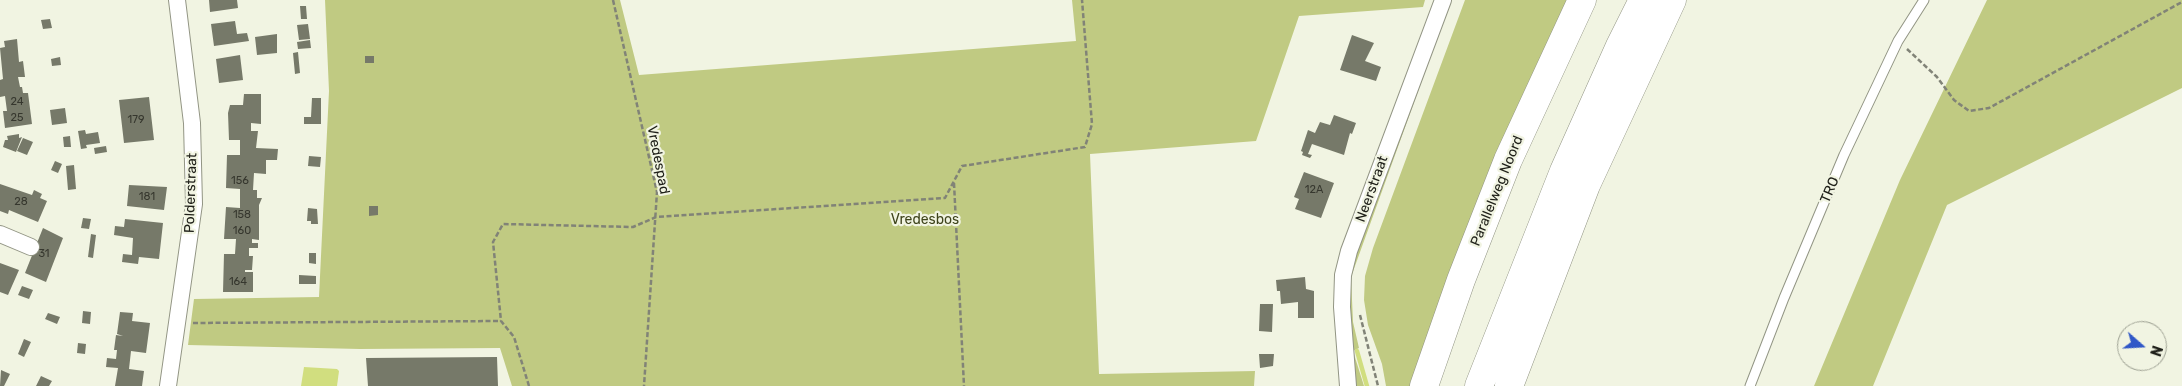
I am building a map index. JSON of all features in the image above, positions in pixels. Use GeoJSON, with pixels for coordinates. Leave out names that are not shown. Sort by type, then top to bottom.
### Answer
{"type":"FeatureCollection","features":[{"type":"Feature","properties":{"kind":"highway","name":"Parallelweg Noord"},"geometry":{"type":"LineString","coordinates":[[1424,386],[1461,280],[1508,160],[1582,0]]}},
{"type":"Feature","properties":{"kind":"highway","name":"Parallelweg Noord"},"geometry":{"type":"LineString","coordinates":[[1440,386],[1473,291],[1518,177],[1597,0]]}},
{"type":"Feature","properties":{"kind":"highway"},"geometry":{"type":"LineString","coordinates":[[1479,386],[1564,171],[1620,46],[1644,0]]}},
{"type":"Feature","properties":{"kind":"highway"},"geometry":{"type":"LineString","coordinates":[[1508,386],[1586,185],[1672,0]]}},
{"type":"Feature","properties":{"kind":"street","name":"Polderstraat"},"geometry":{"type":"LineString","coordinates":[[168,386],[194,204],[192,123],[176,0]]}},
{"type":"Feature","properties":{"kind":"street","name":"Neerstraat"},"geometry":{"type":"LineString","coordinates":[[1348,386],[1342,307],[1343,274],[1349,251],[1443,0]]}},
{"type":"Feature","properties":{"kind":"street"},"geometry":{"type":"LineString","coordinates":[[0,234],[31,247]]}},
{"type":"Feature","properties":{"kind":"lane","name":"TRO"},"geometry":{"type":"LineString","coordinates":[[1750,386],[1784,298],[1840,164],[1898,41],[1924,0]]}},
{"type":"Feature","properties":{"kind":"path","name":"Vredespad"},"geometry":{"type":"LineString","coordinates":[[613,0],[657,192],[644,386]]}},
{"type":"Feature","properties":{"kind":"path"},"geometry":{"type":"LineString","coordinates":[[529,386],[514,337],[502,321],[493,242],[503,224],[633,227],[656,217],[945,198],[962,166],[1086,147],[1092,124],[1082,0]]}},
{"type":"Feature","properties":{"kind":"path"},"geometry":{"type":"LineString","coordinates":[[1898,41],[1937,77],[1954,100],[1969,111],[1989,108],[2182,2]]}},
{"type":"Feature","properties":{"kind":"path"},"geometry":{"type":"LineString","coordinates":[[954,181],[964,386]]}},
{"type":"Feature","properties":{"kind":"path"},"geometry":{"type":"LineString","coordinates":[[1359,306],[1366,344],[1378,386]]}},
{"type":"Feature","properties":{"kind":"path"},"geometry":{"type":"LineString","coordinates":[[191,323],[502,321]]}},
{"type":"Feature","properties":{"kind":"green space","name":"Vredesbos"},"geometry":{"type":"Polygon","coordinates":[[[325,0],[620,0],[639,75],[1076,41],[1072,0],[1425,0],[1423,7],[1299,16],[1256,141],[1090,154],[1099,374],[1255,371],[1254,386],[512,386],[500,348],[360,349],[188,345],[194,299],[319,297],[329,91],[325,0]]]}},
{"type":"Feature","properties":{"kind":"green space"},"geometry":{"type":"Polygon","coordinates":[[[1451,0],[1351,277],[1353,322],[1359,348],[1353,351],[1364,386],[1352,386],[1347,276],[1451,0]]]}},
{"type":"Feature","properties":{"kind":"green space"},"geometry":{"type":"Polygon","coordinates":[[[1465,0],[1575,0],[1419,386],[1386,386],[1382,364],[1368,325],[1364,300],[1365,276],[1373,248],[1465,0]]]}},
{"type":"Feature","properties":{"kind":"green space"},"geometry":{"type":"Polygon","coordinates":[[[1987,0],[2182,0],[2182,88],[1947,205],[1873,386],[1814,386],[1900,180],[1987,0]]]}},
{"type":"Feature","properties":{"kind":"shaded area"},"geometry":{"type":"Polygon","coordinates":[[[304,367],[337,369],[339,371],[337,386],[301,386],[304,367]]]}},
{"type":"Feature","properties":{"kind":"building"},"geometry":{"type":"Polygon","coordinates":[[[209,0],[237,0],[238,8],[210,12],[209,0]]]}},
{"type":"Feature","properties":{"kind":"building"},"geometry":{"type":"Polygon","coordinates":[[[300,6],[306,6],[307,19],[301,19],[300,6]]]}},
{"type":"Feature","properties":{"kind":"building"},"geometry":{"type":"Polygon","coordinates":[[[50,19],[52,28],[43,29],[41,20],[50,19]]]}},
{"type":"Feature","properties":{"kind":"building"},"geometry":{"type":"Polygon","coordinates":[[[235,21],[237,34],[247,33],[249,41],[214,46],[211,24],[235,21]]]}},
{"type":"Feature","properties":{"kind":"building"},"geometry":{"type":"Polygon","coordinates":[[[308,24],[310,39],[299,40],[297,25],[308,24]]]}},
{"type":"Feature","properties":{"kind":"building"},"geometry":{"type":"Polygon","coordinates":[[[277,34],[277,53],[257,55],[255,37],[277,34]]]}},
{"type":"Feature","properties":{"kind":"building"},"geometry":{"type":"Polygon","coordinates":[[[1352,35],[1374,43],[1365,61],[1381,67],[1376,81],[1340,70],[1352,35]]]}},
{"type":"Feature","properties":{"kind":"building"},"geometry":{"type":"Polygon","coordinates":[[[17,39],[19,62],[23,61],[25,77],[18,77],[23,93],[28,93],[32,124],[5,128],[3,111],[7,111],[5,96],[0,97],[0,80],[3,79],[0,48],[5,47],[4,41],[17,39]]]}},
{"type":"Feature","properties":{"kind":"building"},"geometry":{"type":"Polygon","coordinates":[[[310,40],[311,48],[298,49],[297,42],[310,40]]]}},
{"type":"Feature","properties":{"kind":"building"},"geometry":{"type":"Polygon","coordinates":[[[298,52],[300,73],[295,74],[293,53],[298,52]]]}},
{"type":"Feature","properties":{"kind":"building"},"geometry":{"type":"Polygon","coordinates":[[[240,55],[243,80],[219,83],[216,59],[240,55]]]}},
{"type":"Feature","properties":{"kind":"building"},"geometry":{"type":"Polygon","coordinates":[[[365,56],[374,56],[374,63],[365,63],[365,56]]]}},
{"type":"Feature","properties":{"kind":"building"},"geometry":{"type":"Polygon","coordinates":[[[60,57],[61,65],[52,66],[51,59],[60,57]]]}},
{"type":"Feature","properties":{"kind":"building"},"geometry":{"type":"Polygon","coordinates":[[[244,94],[261,94],[261,124],[251,123],[251,131],[258,131],[256,148],[278,149],[277,160],[266,160],[266,174],[254,173],[253,190],[257,190],[257,198],[262,198],[259,205],[259,240],[252,239],[252,243],[258,243],[258,248],[249,248],[249,256],[253,256],[252,270],[245,270],[245,272],[253,272],[253,292],[223,292],[224,254],[235,254],[236,239],[224,239],[226,207],[240,208],[240,189],[226,188],[227,155],[240,155],[240,140],[229,140],[228,113],[230,105],[243,105],[244,94]]]}},
{"type":"Feature","properties":{"kind":"building"},"geometry":{"type":"Polygon","coordinates":[[[149,97],[154,140],[124,143],[119,100],[149,97]]]}},
{"type":"Feature","properties":{"kind":"building"},"geometry":{"type":"Polygon","coordinates":[[[312,98],[321,98],[321,124],[304,124],[304,117],[311,117],[312,98]]]}},
{"type":"Feature","properties":{"kind":"building"},"geometry":{"type":"Polygon","coordinates":[[[65,108],[67,123],[52,125],[50,110],[65,108]]]}},
{"type":"Feature","properties":{"kind":"building"},"geometry":{"type":"Polygon","coordinates":[[[1334,115],[1356,123],[1352,134],[1350,133],[1344,155],[1312,144],[1308,154],[1312,155],[1310,158],[1302,155],[1303,152],[1301,151],[1308,130],[1315,133],[1320,122],[1330,125],[1334,115]]]}},
{"type":"Feature","properties":{"kind":"building"},"geometry":{"type":"Polygon","coordinates":[[[85,130],[86,134],[98,132],[100,143],[86,145],[87,148],[81,149],[78,131],[85,130]]]}},
{"type":"Feature","properties":{"kind":"building"},"geometry":{"type":"Polygon","coordinates":[[[19,134],[19,138],[22,137],[16,152],[3,147],[5,140],[8,140],[7,136],[19,134]]]}},
{"type":"Feature","properties":{"kind":"building"},"geometry":{"type":"Polygon","coordinates":[[[70,136],[71,147],[64,147],[63,137],[70,136]]]}},
{"type":"Feature","properties":{"kind":"building"},"geometry":{"type":"Polygon","coordinates":[[[23,138],[33,142],[27,155],[17,151],[23,138]]]}},
{"type":"Feature","properties":{"kind":"building"},"geometry":{"type":"Polygon","coordinates":[[[106,146],[107,152],[95,154],[94,148],[106,146]]]}},
{"type":"Feature","properties":{"kind":"building"},"geometry":{"type":"Polygon","coordinates":[[[309,156],[321,157],[320,167],[308,166],[309,156]]]}},
{"type":"Feature","properties":{"kind":"building"},"geometry":{"type":"Polygon","coordinates":[[[55,161],[62,164],[58,173],[51,170],[55,161]]]}},
{"type":"Feature","properties":{"kind":"building"},"geometry":{"type":"Polygon","coordinates":[[[74,165],[76,189],[68,190],[66,166],[74,165]]]}},
{"type":"Feature","properties":{"kind":"building"},"geometry":{"type":"Polygon","coordinates":[[[1304,172],[1334,183],[1321,218],[1295,209],[1299,199],[1294,197],[1304,172]]]}},
{"type":"Feature","properties":{"kind":"building"},"geometry":{"type":"Polygon","coordinates":[[[0,184],[32,195],[34,190],[42,194],[40,198],[47,201],[38,222],[9,210],[8,214],[0,211],[0,184]]]}},
{"type":"Feature","properties":{"kind":"building"},"geometry":{"type":"Polygon","coordinates":[[[129,185],[167,187],[164,210],[127,206],[129,185]]]}},
{"type":"Feature","properties":{"kind":"building"},"geometry":{"type":"Polygon","coordinates":[[[369,206],[378,206],[378,215],[369,216],[369,206]]]}},
{"type":"Feature","properties":{"kind":"building"},"geometry":{"type":"Polygon","coordinates":[[[308,208],[317,209],[318,224],[311,224],[311,221],[307,221],[308,208]]]}},
{"type":"Feature","properties":{"kind":"building"},"geometry":{"type":"Polygon","coordinates":[[[83,218],[91,219],[89,229],[81,228],[83,218]]]}},
{"type":"Feature","properties":{"kind":"building"},"geometry":{"type":"Polygon","coordinates":[[[125,219],[163,223],[159,259],[139,257],[138,264],[122,262],[123,254],[132,255],[133,238],[114,235],[115,226],[124,227],[125,219]]]}},
{"type":"Feature","properties":{"kind":"building"},"geometry":{"type":"Polygon","coordinates":[[[43,228],[63,238],[46,282],[25,273],[43,228]]]}},
{"type":"Feature","properties":{"kind":"building"},"geometry":{"type":"Polygon","coordinates":[[[91,234],[96,235],[93,258],[88,257],[91,234]]]}},
{"type":"Feature","properties":{"kind":"building"},"geometry":{"type":"Polygon","coordinates":[[[309,253],[316,253],[316,264],[309,263],[309,253]]]}},
{"type":"Feature","properties":{"kind":"building"},"geometry":{"type":"Polygon","coordinates":[[[0,263],[19,270],[8,295],[0,292],[0,263]]]}},
{"type":"Feature","properties":{"kind":"building"},"geometry":{"type":"Polygon","coordinates":[[[299,275],[316,276],[316,284],[299,284],[299,275]]]}},
{"type":"Feature","properties":{"kind":"building"},"geometry":{"type":"Polygon","coordinates":[[[1305,277],[1306,289],[1314,291],[1314,318],[1298,318],[1298,302],[1281,304],[1280,291],[1277,291],[1276,280],[1305,277]]]}},
{"type":"Feature","properties":{"kind":"building"},"geometry":{"type":"Polygon","coordinates":[[[22,286],[33,290],[29,299],[18,295],[22,286]]]}},
{"type":"Feature","properties":{"kind":"building"},"geometry":{"type":"Polygon","coordinates":[[[1260,304],[1273,304],[1272,332],[1259,331],[1260,304]]]}},
{"type":"Feature","properties":{"kind":"building"},"geometry":{"type":"Polygon","coordinates":[[[83,311],[91,312],[90,324],[82,323],[83,311]]]}},
{"type":"Feature","properties":{"kind":"building"},"geometry":{"type":"Polygon","coordinates":[[[120,312],[133,313],[132,321],[150,323],[146,353],[131,351],[129,369],[144,371],[142,386],[115,386],[118,368],[106,367],[107,358],[116,359],[117,350],[114,350],[116,335],[123,336],[117,334],[120,312]]]}},
{"type":"Feature","properties":{"kind":"building"},"geometry":{"type":"Polygon","coordinates":[[[48,313],[60,317],[57,324],[45,319],[48,313]]]}},
{"type":"Feature","properties":{"kind":"building"},"geometry":{"type":"Polygon","coordinates":[[[24,339],[31,342],[24,357],[18,354],[24,339]]]}},
{"type":"Feature","properties":{"kind":"building"},"geometry":{"type":"Polygon","coordinates":[[[78,343],[86,344],[85,354],[77,353],[78,343]]]}},
{"type":"Feature","properties":{"kind":"building"},"geometry":{"type":"Polygon","coordinates":[[[1259,354],[1274,354],[1273,366],[1260,368],[1259,354]]]}},
{"type":"Feature","properties":{"kind":"building"},"geometry":{"type":"Polygon","coordinates":[[[497,357],[498,386],[368,386],[366,358],[497,357]]]}},
{"type":"Feature","properties":{"kind":"building"},"geometry":{"type":"Polygon","coordinates":[[[1,370],[10,374],[4,386],[0,386],[1,370]]]}},
{"type":"Feature","properties":{"kind":"building"},"geometry":{"type":"Polygon","coordinates":[[[41,376],[52,381],[49,386],[36,386],[41,376]]]}},
{"type":"Feature","properties":{"kind":"waterway"},"geometry":{"type":"LineString","coordinates":[[1357,351],[1367,386]]}}]}
